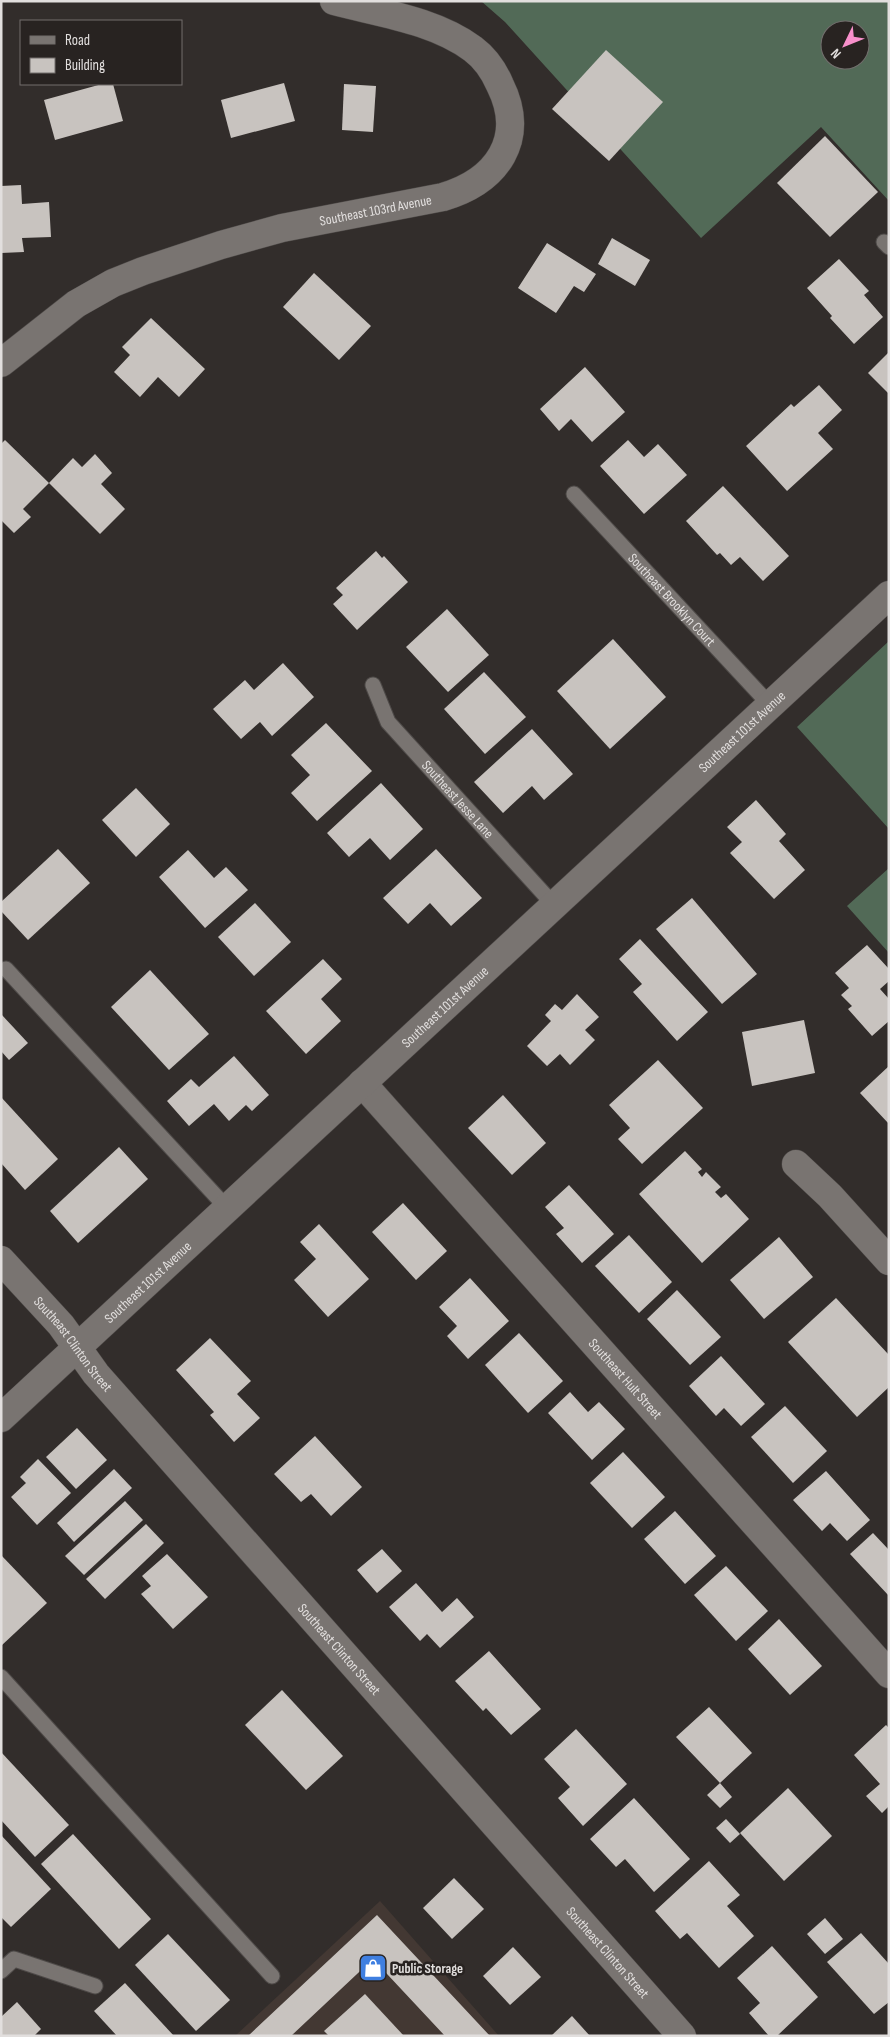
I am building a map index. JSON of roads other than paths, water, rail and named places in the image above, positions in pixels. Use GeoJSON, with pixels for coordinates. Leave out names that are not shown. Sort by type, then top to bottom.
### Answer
{"type":"FeatureCollection","features":[{"type":"Feature","properties":{"kind":"street","name":"Southeast 103rd Avenue"},"geometry":{"type":"LineString","coordinates":[[1,363],[76,304],[113,283],[135,274],[221,245],[282,228],[443,196],[463,191],[482,180],[498,162],[509,139],[510,120],[506,97],[497,78],[486,62],[474,49],[439,31],[334,1]]}},
{"type":"Feature","properties":{"kind":"street","name":"Southeast 101st Avenue"},"geometry":{"type":"LineString","coordinates":[[1,1418],[889,595]]}},
{"type":"Feature","properties":{"kind":"street","name":"Southeast Hult Street"},"geometry":{"type":"LineString","coordinates":[[362,1083],[889,1674]]}},
{"type":"Feature","properties":{"kind":"street"},"geometry":{"type":"LineString","coordinates":[[796,1164],[830,1196],[889,1261]]}},
{"type":"Feature","properties":{"kind":"street","name":"Southeast Clinton Street"},"geometry":{"type":"LineString","coordinates":[[1,1260],[61,1326],[96,1374],[682,2036]]}},
{"type":"Feature","properties":{"kind":"lane","name":"Southeast Brooklyn Court"},"geometry":{"type":"LineString","coordinates":[[574,494],[770,705]]}},
{"type":"Feature","properties":{"kind":"lane","name":"Southeast Jesse Lane"},"geometry":{"type":"LineString","coordinates":[[373,685],[388,722],[554,905]]}},
{"type":"Feature","properties":{"kind":"lane"},"geometry":{"type":"LineString","coordinates":[[6,969],[227,1208]]}},
{"type":"Feature","properties":{"kind":"lane"},"geometry":{"type":"LineString","coordinates":[[1,1677],[272,1976]]}},
{"type":"Feature","properties":{"kind":"lane"},"geometry":{"type":"LineString","coordinates":[[1,1971],[14,1959],[95,1986]]}},
{"type":"Feature","properties":{"kind":"place","name":"Public Storage"},"geometry":{"type":"Point","coordinates":[373,1968]}}]}
